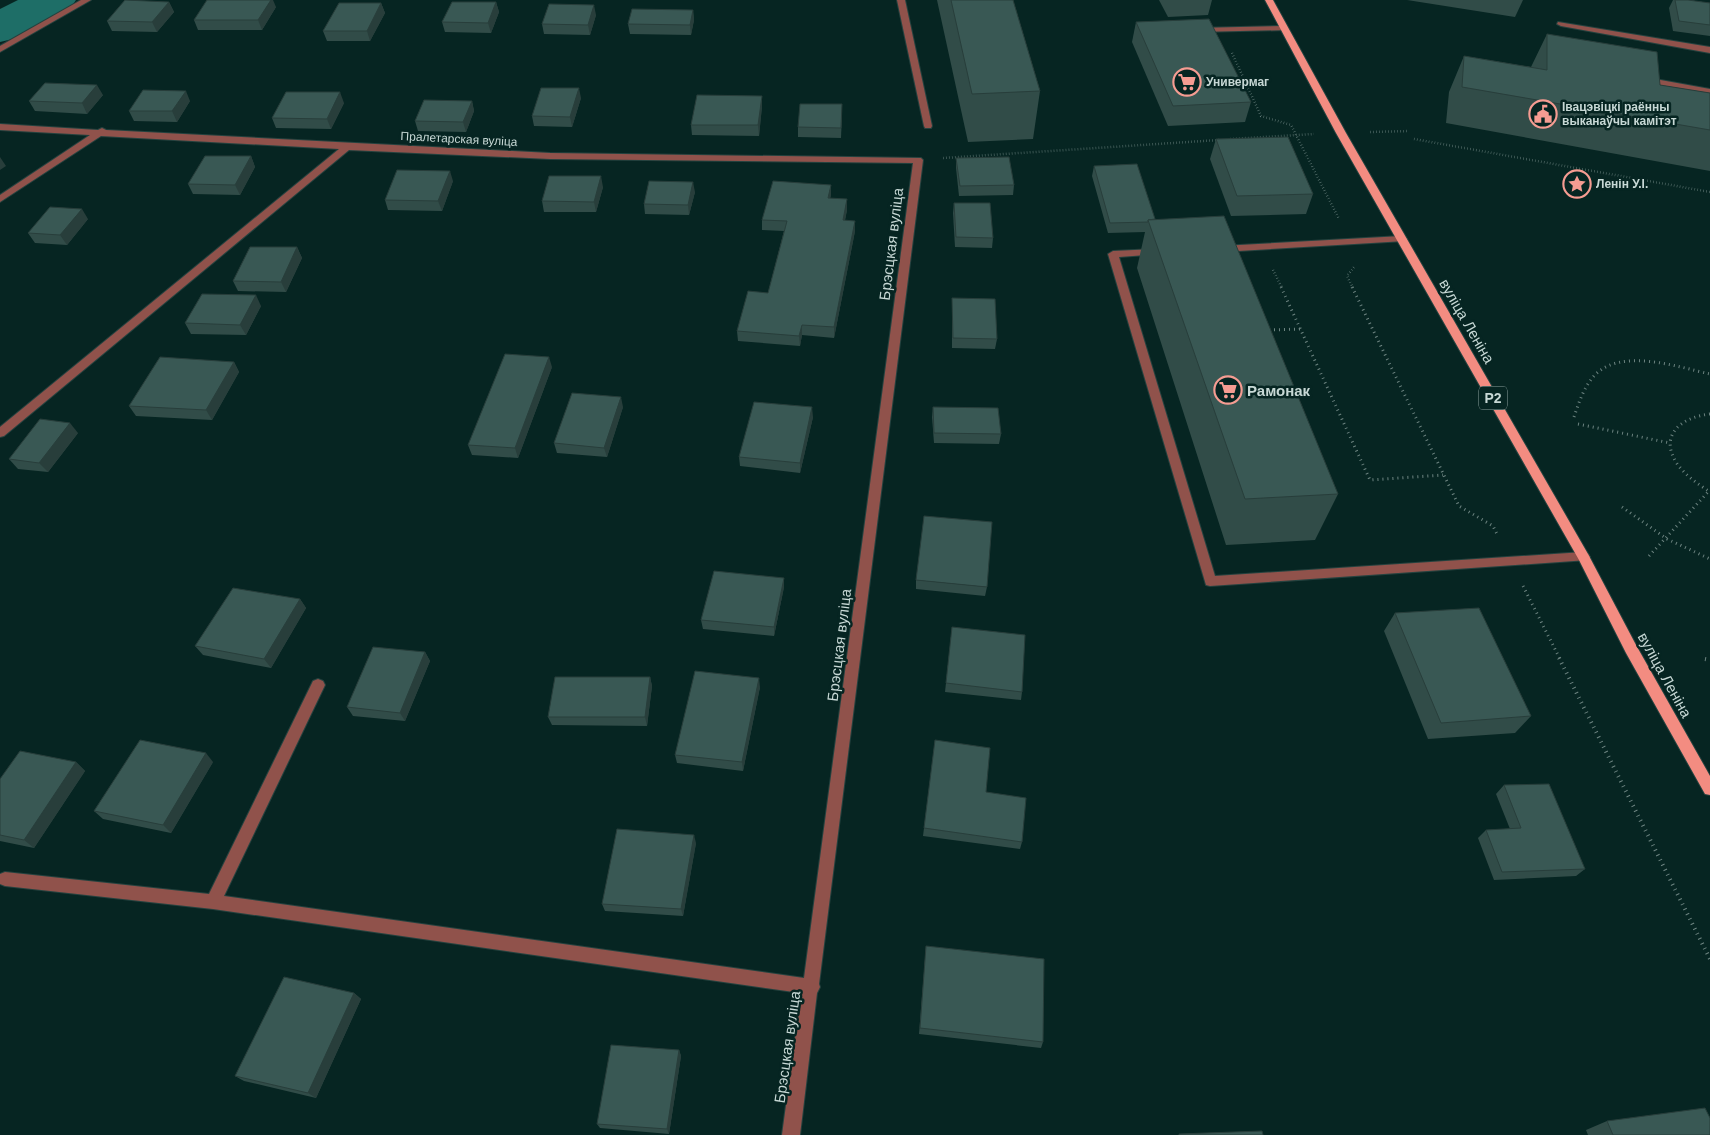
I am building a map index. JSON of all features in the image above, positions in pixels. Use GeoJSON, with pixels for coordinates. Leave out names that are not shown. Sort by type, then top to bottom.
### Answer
{"type":"FeatureCollection","features":[{"type":"Feature","properties":{"kind":"main road","name":"вуліца Леніна"},"geometry":{"type":"LineString","coordinates":[[1269,0],[1402,239],[1584,557],[1631,649],[1710,789]]}},
{"type":"Feature","properties":{"kind":"street"},"geometry":{"type":"LineString","coordinates":[[0,49],[87,0]]}},
{"type":"Feature","properties":{"kind":"street"},"geometry":{"type":"LineString","coordinates":[[901,0],[928,126]]}},
{"type":"Feature","properties":{"kind":"street"},"geometry":{"type":"LineString","coordinates":[[1561,24],[1710,50]]}},
{"type":"Feature","properties":{"kind":"street"},"geometry":{"type":"LineString","coordinates":[[1186,30],[1284,28]]}},
{"type":"Feature","properties":{"kind":"street"},"geometry":{"type":"LineString","coordinates":[[1635,78],[1710,92]]}},
{"type":"Feature","properties":{"kind":"street","name":"Пралетарская вуліца"},"geometry":{"type":"LineString","coordinates":[[0,127],[102,131],[347,147],[550,156],[918,160]]}},
{"type":"Feature","properties":{"kind":"street"},"geometry":{"type":"LineString","coordinates":[[0,199],[102,131]]}},
{"type":"Feature","properties":{"kind":"street"},"geometry":{"type":"LineString","coordinates":[[0,433],[347,147]]}},
{"type":"Feature","properties":{"kind":"street","name":"Брэсцкая вуліца"},"geometry":{"type":"LineString","coordinates":[[792,1135],[918,160]]}},
{"type":"Feature","properties":{"kind":"street"},"geometry":{"type":"LineString","coordinates":[[1213,249],[1402,239]]}},
{"type":"Feature","properties":{"kind":"street"},"geometry":{"type":"LineString","coordinates":[[1163,252],[1113,254],[1210,581],[1584,557]]}},
{"type":"Feature","properties":{"kind":"street"},"geometry":{"type":"LineString","coordinates":[[213,902],[318,685]]}},
{"type":"Feature","properties":{"kind":"street"},"geometry":{"type":"LineString","coordinates":[[5,878],[213,902],[812,987]]}},
{"type":"Feature","properties":{"kind":"path"},"geometry":{"type":"LineString","coordinates":[[1241,29],[1248,41],[1230,49],[1261,116],[1291,125],[1296,134],[1360,260],[1348,276],[1443,475],[1459,506],[1494,526],[1710,959]]}},
{"type":"Feature","properties":{"kind":"path"},"geometry":{"type":"LineString","coordinates":[[918,160],[1296,134]]}},
{"type":"Feature","properties":{"kind":"path"},"geometry":{"type":"LineString","coordinates":[[1414,139],[1710,192]]}},
{"type":"Feature","properties":{"kind":"path"},"geometry":{"type":"LineString","coordinates":[[1262,246],[1370,480],[1443,475]]}},
{"type":"Feature","properties":{"kind":"path"},"geometry":{"type":"LineString","coordinates":[[1263,331],[1300,329]]}},
{"type":"Feature","properties":{"kind":"path"},"geometry":{"type":"LineString","coordinates":[[1574,417],[1582,391],[1593,376],[1611,363],[1628,359],[1710,374]]}},
{"type":"Feature","properties":{"kind":"path"},"geometry":{"type":"LineString","coordinates":[[1649,556],[1667,539],[1709,492],[1686,474],[1672,454],[1670,436],[1679,422],[1698,414],[1710,414]]}},
{"type":"Feature","properties":{"kind":"path"},"geometry":{"type":"LineString","coordinates":[[1578,424],[1670,443]]}},
{"type":"Feature","properties":{"kind":"path"},"geometry":{"type":"LineString","coordinates":[[1622,506],[1667,539],[1710,559]]}},
{"type":"Feature","properties":{"kind":"building"},"geometry":{"type":"Polygon","coordinates":[[[125,0],[169,2],[152,22],[107,21],[125,0]]]}},
{"type":"Feature","properties":{"kind":"building"},"geometry":{"type":"Polygon","coordinates":[[[207,0],[271,0],[258,20],[194,20],[207,0]]]}},
{"type":"Feature","properties":{"kind":"building"},"geometry":{"type":"Polygon","coordinates":[[[951,0],[1013,0],[1040,91],[972,94],[951,0]]]}},
{"type":"Feature","properties":{"kind":"building"},"geometry":{"type":"Polygon","coordinates":[[[1675,0],[1710,3],[1710,25],[1679,21],[1675,0]]]}},
{"type":"Feature","properties":{"kind":"building"},"geometry":{"type":"Polygon","coordinates":[[[452,2],[496,2],[488,23],[442,22],[452,2]]]}},
{"type":"Feature","properties":{"kind":"building"},"geometry":{"type":"Polygon","coordinates":[[[339,3],[381,3],[367,31],[323,31],[339,3]]]}},
{"type":"Feature","properties":{"kind":"building"},"geometry":{"type":"Polygon","coordinates":[[[549,4],[594,5],[588,25],[542,24],[549,4]]]}},
{"type":"Feature","properties":{"kind":"building"},"geometry":{"type":"Polygon","coordinates":[[[632,9],[693,10],[690,25],[628,24],[632,9]]]}},
{"type":"Feature","properties":{"kind":"building","name":"Универмаг"},"geometry":{"type":"Polygon","coordinates":[[[1209,19],[1251,102],[1173,106],[1136,22],[1209,19]]]}},
{"type":"Feature","properties":{"kind":"building"},"geometry":{"type":"Polygon","coordinates":[[[1547,34],[1657,52],[1660,85],[1710,93],[1710,130],[1462,87],[1464,56],[1547,70],[1547,34]]]}},
{"type":"Feature","properties":{"kind":"building"},"geometry":{"type":"Polygon","coordinates":[[[45,83],[97,85],[82,103],[29,101],[45,83]]]}},
{"type":"Feature","properties":{"kind":"building"},"geometry":{"type":"Polygon","coordinates":[[[541,88],[579,88],[570,117],[532,116],[541,88]]]}},
{"type":"Feature","properties":{"kind":"building"},"geometry":{"type":"Polygon","coordinates":[[[143,90],[186,91],[172,111],[129,111],[143,90]]]}},
{"type":"Feature","properties":{"kind":"building"},"geometry":{"type":"Polygon","coordinates":[[[286,92],[340,92],[327,119],[272,118],[286,92]]]}},
{"type":"Feature","properties":{"kind":"building"},"geometry":{"type":"Polygon","coordinates":[[[697,95],[762,96],[758,125],[691,125],[697,95]]]}},
{"type":"Feature","properties":{"kind":"building"},"geometry":{"type":"Polygon","coordinates":[[[424,100],[472,101],[463,122],[415,121],[424,100]]]}},
{"type":"Feature","properties":{"kind":"building"},"geometry":{"type":"Polygon","coordinates":[[[800,104],[842,104],[841,128],[798,127],[800,104]]]}},
{"type":"Feature","properties":{"kind":"building"},"geometry":{"type":"Polygon","coordinates":[[[1288,137],[1313,194],[1237,196],[1216,139],[1288,137]]]}},
{"type":"Feature","properties":{"kind":"building"},"geometry":{"type":"Polygon","coordinates":[[[205,156],[251,156],[235,185],[188,184],[205,156]]]}},
{"type":"Feature","properties":{"kind":"building"},"geometry":{"type":"Polygon","coordinates":[[[1009,157],[1014,185],[960,186],[956,158],[1009,157]]]}},
{"type":"Feature","properties":{"kind":"building"},"geometry":{"type":"Polygon","coordinates":[[[1137,164],[1155,219],[1148,220],[1148,222],[1110,223],[1094,166],[1137,164]]]}},
{"type":"Feature","properties":{"kind":"building"},"geometry":{"type":"Polygon","coordinates":[[[397,170],[450,171],[438,201],[385,200],[397,170]]]}},
{"type":"Feature","properties":{"kind":"building"},"geometry":{"type":"Polygon","coordinates":[[[549,176],[601,176],[594,202],[542,201],[549,176]]]}},
{"type":"Feature","properties":{"kind":"building"},"geometry":{"type":"Polygon","coordinates":[[[649,181],[693,182],[688,205],[644,204],[649,181]]]}},
{"type":"Feature","properties":{"kind":"building"},"geometry":{"type":"Polygon","coordinates":[[[773,181],[831,185],[828,198],[847,199],[843,220],[855,221],[834,327],[802,325],[799,336],[737,331],[748,291],[768,293],[787,221],[762,220],[773,181]]]}},
{"type":"Feature","properties":{"kind":"building"},"geometry":{"type":"Polygon","coordinates":[[[954,203],[990,203],[993,238],[956,237],[954,203]]]}},
{"type":"Feature","properties":{"kind":"building"},"geometry":{"type":"Polygon","coordinates":[[[50,207],[82,209],[60,235],[28,233],[50,207]]]}},
{"type":"Feature","properties":{"kind":"building"},"geometry":{"type":"Polygon","coordinates":[[[1224,216],[1338,494],[1245,499],[1148,220],[1224,216]]]}},
{"type":"Feature","properties":{"kind":"building"},"geometry":{"type":"Polygon","coordinates":[[[250,247],[297,247],[281,282],[233,281],[250,247]]]}},
{"type":"Feature","properties":{"kind":"building"},"geometry":{"type":"Polygon","coordinates":[[[202,294],[256,295],[240,325],[185,323],[202,294]]]}},
{"type":"Feature","properties":{"kind":"building"},"geometry":{"type":"Polygon","coordinates":[[[952,298],[995,299],[997,339],[953,338],[952,298]]]}},
{"type":"Feature","properties":{"kind":"building"},"geometry":{"type":"Polygon","coordinates":[[[505,354],[549,357],[515,448],[468,445],[505,354]]]}},
{"type":"Feature","properties":{"kind":"building"},"geometry":{"type":"Polygon","coordinates":[[[160,357],[234,362],[206,410],[129,406],[160,357]]]}},
{"type":"Feature","properties":{"kind":"building"},"geometry":{"type":"Polygon","coordinates":[[[572,393],[621,397],[604,448],[554,443],[572,393]]]}},
{"type":"Feature","properties":{"kind":"building"},"geometry":{"type":"Polygon","coordinates":[[[754,402],[812,407],[800,463],[739,457],[754,402]]]}},
{"type":"Feature","properties":{"kind":"building"},"geometry":{"type":"Polygon","coordinates":[[[933,407],[998,408],[1001,434],[934,433],[933,407]]]}},
{"type":"Feature","properties":{"kind":"building"},"geometry":{"type":"Polygon","coordinates":[[[40,419],[70,423],[39,463],[9,459],[40,419]]]}},
{"type":"Feature","properties":{"kind":"building"},"geometry":{"type":"Polygon","coordinates":[[[924,516],[992,522],[987,587],[916,580],[924,516]]]}},
{"type":"Feature","properties":{"kind":"building"},"geometry":{"type":"Polygon","coordinates":[[[714,571],[784,578],[774,627],[701,620],[714,571]]]}},
{"type":"Feature","properties":{"kind":"building"},"geometry":{"type":"Polygon","coordinates":[[[233,588],[300,599],[264,659],[195,646],[233,588]]]}},
{"type":"Feature","properties":{"kind":"building"},"geometry":{"type":"Polygon","coordinates":[[[1479,608],[1531,716],[1441,723],[1395,613],[1479,608]]]}},
{"type":"Feature","properties":{"kind":"building"},"geometry":{"type":"Polygon","coordinates":[[[952,627],[1025,635],[1022,692],[946,683],[952,627]]]}},
{"type":"Feature","properties":{"kind":"building"},"geometry":{"type":"Polygon","coordinates":[[[373,647],[425,652],[400,713],[347,707],[373,647]]]}},
{"type":"Feature","properties":{"kind":"building"},"geometry":{"type":"Polygon","coordinates":[[[695,671],[759,678],[742,762],[675,755],[695,671]]]}},
{"type":"Feature","properties":{"kind":"building"},"geometry":{"type":"Polygon","coordinates":[[[555,677],[650,677],[645,717],[548,717],[555,677]]]}},
{"type":"Feature","properties":{"kind":"building"},"geometry":{"type":"Polygon","coordinates":[[[140,740],[206,753],[163,825],[94,811],[140,740]]]}},
{"type":"Feature","properties":{"kind":"building"},"geometry":{"type":"Polygon","coordinates":[[[935,740],[990,748],[986,792],[1026,798],[1022,842],[924,828],[935,740]]]}},
{"type":"Feature","properties":{"kind":"building"},"geometry":{"type":"Polygon","coordinates":[[[20,751],[76,762],[24,840],[0,835],[0,779],[20,751]]]}},
{"type":"Feature","properties":{"kind":"building"},"geometry":{"type":"Polygon","coordinates":[[[1549,784],[1585,869],[1502,872],[1486,830],[1521,828],[1504,785],[1549,784]]]}},
{"type":"Feature","properties":{"kind":"building"},"geometry":{"type":"Polygon","coordinates":[[[617,829],[694,835],[681,909],[602,904],[617,829]]]}},
{"type":"Feature","properties":{"kind":"building"},"geometry":{"type":"Polygon","coordinates":[[[926,946],[1044,959],[1043,1042],[920,1028],[926,946]]]}},
{"type":"Feature","properties":{"kind":"building"},"geometry":{"type":"Polygon","coordinates":[[[284,977],[354,993],[308,1093],[235,1076],[284,977]]]}},
{"type":"Feature","properties":{"kind":"building"},"geometry":{"type":"Polygon","coordinates":[[[611,1045],[679,1050],[667,1129],[597,1124],[611,1045]]]}},
{"type":"Feature","properties":{"kind":"building"},"geometry":{"type":"Polygon","coordinates":[[[1705,1108],[1710,1118],[1710,1135],[1613,1135],[1607,1121],[1705,1108]]]}},
{"type":"Feature","properties":{"kind":"building"},"geometry":{"type":"Polygon","coordinates":[[[1262,1131],[1263,1135],[1179,1135],[1179,1134],[1262,1131]]]}},
{"type":"Feature","properties":{"kind":"waterway"},"geometry":{"type":"LineString","coordinates":[[0,28],[53,0]]}},
{"type":"Feature","properties":{"kind":"place","name":"Универмаг"},"geometry":{"type":"Point","coordinates":[1187,82]}},
{"type":"Feature","properties":{"kind":"place","name":"Івацэвіцкі раённы выканаўчы камітэт"},"geometry":{"type":"Point","coordinates":[1543,114]}},
{"type":"Feature","properties":{"kind":"place","name":"Ленін У.І."},"geometry":{"type":"Point","coordinates":[1577,184]}},
{"type":"Feature","properties":{"kind":"place","name":"Рамонак"},"geometry":{"type":"Point","coordinates":[1228,390]}}]}
